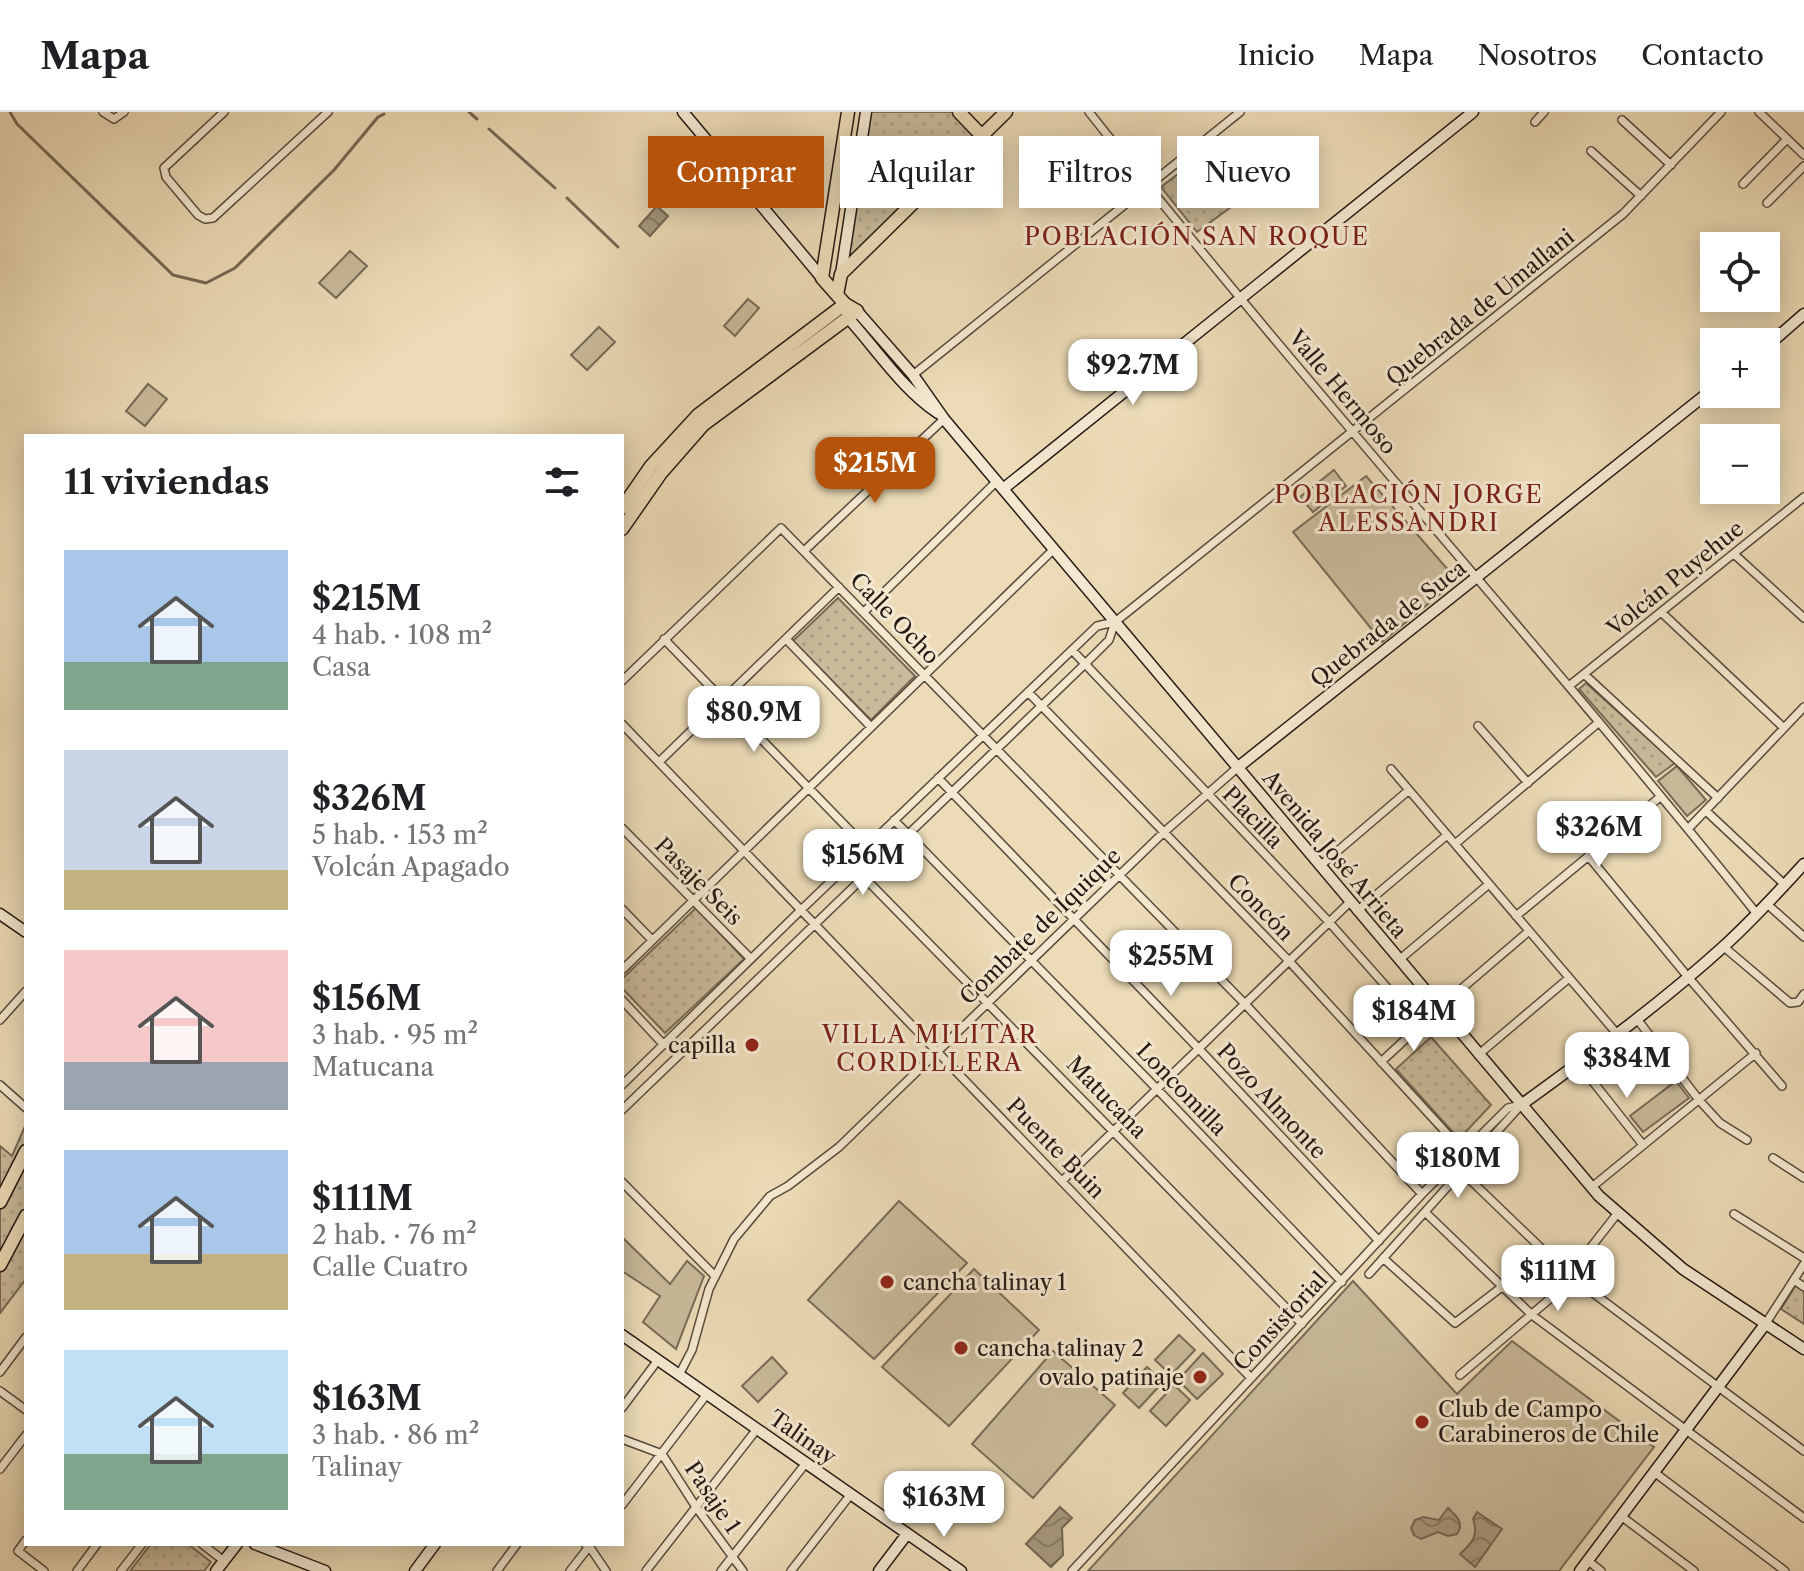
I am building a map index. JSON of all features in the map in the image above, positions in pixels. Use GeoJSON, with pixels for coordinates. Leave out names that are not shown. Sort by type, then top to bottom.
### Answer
{"type":"FeatureCollection","features":[{"type":"Feature","properties":{"kind":"main road"},"geometry":{"type":"LineString","coordinates":[[822,278],[848,112]]}},
{"type":"Feature","properties":{"kind":"main road"},"geometry":{"type":"LineString","coordinates":[[959,112],[982,136],[1006,112]]}},
{"type":"Feature","properties":{"kind":"main road"},"geometry":{"type":"LineString","coordinates":[[624,505],[651,466],[698,415],[841,300],[841,274],[908,208]]}},
{"type":"Feature","properties":{"kind":"main road","name":"Avenida José Arrieta"},"geometry":{"type":"LineString","coordinates":[[822,278],[853,315]]}},
{"type":"Feature","properties":{"kind":"main road"},"geometry":{"type":"LineString","coordinates":[[624,526],[661,473],[703,425],[853,315]]}},
{"type":"Feature","properties":{"kind":"main road"},"geometry":{"type":"LineString","coordinates":[[0,1202],[24,1155]]}},
{"type":"Feature","properties":{"kind":"main road"},"geometry":{"type":"LineString","coordinates":[[0,1265],[24,1220]]}},
{"type":"Feature","properties":{"kind":"street"},"geometry":{"type":"LineString","coordinates":[[103,112],[114,119],[124,112]]}},
{"type":"Feature","properties":{"kind":"street"},"geometry":{"type":"LineString","coordinates":[[224,112],[164,168],[166,177],[198,215],[205,219],[213,218],[328,112]]}},
{"type":"Feature","properties":{"kind":"street","name":"Avenida José Arrieta"},"geometry":{"type":"LineString","coordinates":[[683,112],[822,278]]}},
{"type":"Feature","properties":{"kind":"street"},"geometry":{"type":"LineString","coordinates":[[841,274],[866,112]]}},
{"type":"Feature","properties":{"kind":"street","name":"Valle Hermoso"},"geometry":{"type":"LineString","coordinates":[[1089,112],[1108,136]]}},
{"type":"Feature","properties":{"kind":"street"},"geometry":{"type":"LineString","coordinates":[[1161,176],[1240,112]]}},
{"type":"Feature","properties":{"kind":"street"},"geometry":{"type":"LineString","coordinates":[[864,612],[1000,485],[1241,299],[1473,112]]}},
{"type":"Feature","properties":{"kind":"street"},"geometry":{"type":"LineString","coordinates":[[1535,122],[1544,112]]}},
{"type":"Feature","properties":{"kind":"street","name":"Quebrada de Umallani"},"geometry":{"type":"LineString","coordinates":[[1115,622],[1623,214],[1721,112]]}},
{"type":"Feature","properties":{"kind":"street"},"geometry":{"type":"LineString","coordinates":[[1759,112],[1804,155]]}},
{"type":"Feature","properties":{"kind":"street"},"geometry":{"type":"LineString","coordinates":[[1622,120],[1671,165]]}},
{"type":"Feature","properties":{"kind":"street"},"geometry":{"type":"LineString","coordinates":[[1743,184],[1787,139]]}},
{"type":"Feature","properties":{"kind":"street"},"geometry":{"type":"LineString","coordinates":[[1591,151],[1641,196]]}},
{"type":"Feature","properties":{"kind":"street"},"geometry":{"type":"LineString","coordinates":[[1767,203],[1804,166]]}},
{"type":"Feature","properties":{"kind":"street","name":"Valle Hermoso"},"geometry":{"type":"LineString","coordinates":[[1161,202],[1757,914]]}},
{"type":"Feature","properties":{"kind":"street"},"geometry":{"type":"LineString","coordinates":[[913,375],[1121,208]]}},
{"type":"Feature","properties":{"kind":"street"},"geometry":{"type":"LineString","coordinates":[[1780,335],[1804,314]]}},
{"type":"Feature","properties":{"kind":"street","name":"Avenida José Arrieta"},"geometry":{"type":"LineString","coordinates":[[853,315],[913,375],[942,416],[1592,1187],[1617,1214],[1683,1269],[1804,1349]]}},
{"type":"Feature","properties":{"kind":"street","name":"Avenida José Arrieta"},"geometry":{"type":"LineString","coordinates":[[853,315],[917,396],[942,416]]}},
{"type":"Feature","properties":{"kind":"street","name":"Quebrada de Suca"},"geometry":{"type":"LineString","coordinates":[[1237,768],[1700,399]]}},
{"type":"Feature","properties":{"kind":"street"},"geometry":{"type":"LineString","coordinates":[[804,551],[942,416]]}},
{"type":"Feature","properties":{"kind":"street","name":"Volcán Puyehue"},"geometry":{"type":"LineString","coordinates":[[1569,686],[1804,497]]}},
{"type":"Feature","properties":{"kind":"street","name":"Calle Ocho"},"geometry":{"type":"LineString","coordinates":[[664,639],[781,528],[1245,1004],[1422,1194]]}},
{"type":"Feature","properties":{"kind":"street"},"geometry":{"type":"LineString","coordinates":[[624,968],[1054,549]]}},
{"type":"Feature","properties":{"kind":"street"},"geometry":{"type":"LineString","coordinates":[[1734,554],[1804,618]]}},
{"type":"Feature","properties":{"kind":"street"},"geometry":{"type":"LineString","coordinates":[[660,761],[839,587]]}},
{"type":"Feature","properties":{"kind":"street"},"geometry":{"type":"LineString","coordinates":[[1661,612],[1784,728]]}},
{"type":"Feature","properties":{"kind":"street"},"geometry":{"type":"LineString","coordinates":[[624,1083],[1097,626],[1115,622]]}},
{"type":"Feature","properties":{"kind":"street"},"geometry":{"type":"LineString","coordinates":[[624,1108],[1085,664],[1109,640],[1115,622]]}},
{"type":"Feature","properties":{"kind":"street"},"geometry":{"type":"LineString","coordinates":[[624,679],[664,639],[866,847]]}},
{"type":"Feature","properties":{"kind":"street"},"geometry":{"type":"LineString","coordinates":[[786,639],[871,727]]}},
{"type":"Feature","properties":{"kind":"street","name":"Placilla"},"geometry":{"type":"LineString","coordinates":[[1072,650],[1329,922],[1407,1010]]}},
{"type":"Feature","properties":{"kind":"street"},"geometry":{"type":"LineString","coordinates":[[1584,674],[1718,798]]}},
{"type":"Feature","properties":{"kind":"street","name":"Concón"},"geometry":{"type":"LineString","coordinates":[[1028,692],[1289,961],[1463,1151]]}},
{"type":"Feature","properties":{"kind":"street"},"geometry":{"type":"LineString","coordinates":[[1688,829],[1804,707]]}},
{"type":"Feature","properties":{"kind":"street"},"geometry":{"type":"LineString","coordinates":[[1455,844],[1598,723]]}},
{"type":"Feature","properties":{"kind":"street"},"geometry":{"type":"LineString","coordinates":[[1478,726],[1528,783]]}},
{"type":"Feature","properties":{"kind":"street","name":"Puente Buin"},"geometry":{"type":"LineString","coordinates":[[624,727],[1251,1378]]}},
{"type":"Feature","properties":{"kind":"street","name":"Combate de Iquique"},"geometry":{"type":"LineString","coordinates":[[679,1375],[692,1350],[714,1275],[734,1239],[770,1196],[839,1147],[1205,793],[1237,768]]}},
{"type":"Feature","properties":{"kind":"street"},"geometry":{"type":"LineString","coordinates":[[1391,769],[1618,1035]]}},
{"type":"Feature","properties":{"kind":"street","name":"Pozo Almonte"},"geometry":{"type":"LineString","coordinates":[[938,778],[1379,1241]]}},
{"type":"Feature","properties":{"kind":"street"},"geometry":{"type":"LineString","coordinates":[[1320,866],[1409,790]]}},
{"type":"Feature","properties":{"kind":"street"},"geometry":{"type":"LineString","coordinates":[[1516,916],[1660,797]]}},
{"type":"Feature","properties":{"kind":"street"},"geometry":{"type":"LineString","coordinates":[[1706,811],[1785,885]]}},
{"type":"Feature","properties":{"kind":"street","name":"Loncomilla"},"geometry":{"type":"LineString","coordinates":[[894,820],[1342,1282]]}},
{"type":"Feature","properties":{"kind":"street","name":"Pasaje Seis"},"geometry":{"type":"LineString","coordinates":[[624,830],[750,958]]}},
{"type":"Feature","properties":{"kind":"street"},"geometry":{"type":"LineString","coordinates":[[1062,1181],[1329,922],[1447,835]]}},
{"type":"Feature","properties":{"kind":"street"},"geometry":{"type":"LineString","coordinates":[[1589,857],[1782,1086]]}},
{"type":"Feature","properties":{"kind":"street","name":"Matucana"},"geometry":{"type":"LineString","coordinates":[[850,863],[1302,1324]]}},
{"type":"Feature","properties":{"kind":"street"},"geometry":{"type":"LineString","coordinates":[[1369,1274],[1521,1105],[1618,1035],[1724,947],[1804,864]]}},
{"type":"Feature","properties":{"kind":"street"},"geometry":{"type":"LineString","coordinates":[[1399,960],[1489,884]]}},
{"type":"Feature","properties":{"kind":"street"},"geometry":{"type":"LineString","coordinates":[[1767,904],[1804,937]]}},
{"type":"Feature","properties":{"kind":"street"},"geometry":{"type":"LineString","coordinates":[[624,911],[652,940]]}},
{"type":"Feature","properties":{"kind":"street"},"geometry":{"type":"LineString","coordinates":[[0,914],[24,931]]}},
{"type":"Feature","properties":{"kind":"street"},"geometry":{"type":"LineString","coordinates":[[1381,1062],[1529,931]]}},
{"type":"Feature","properties":{"kind":"street"},"geometry":{"type":"LineString","coordinates":[[1724,947],[1790,1003],[1798,1002],[1804,994]]}},
{"type":"Feature","properties":{"kind":"street"},"geometry":{"type":"LineString","coordinates":[[1478,1055],[1569,978]]}},
{"type":"Feature","properties":{"kind":"street"},"geometry":{"type":"LineString","coordinates":[[0,1020],[24,993]]}},
{"type":"Feature","properties":{"kind":"street"},"geometry":{"type":"LineString","coordinates":[[624,1002],[664,1045]]}},
{"type":"Feature","properties":{"kind":"street"},"geometry":{"type":"LineString","coordinates":[[1637,1019],[1699,1100],[1720,1123],[1747,1140]]}},
{"type":"Feature","properties":{"kind":"street"},"geometry":{"type":"LineString","coordinates":[[1592,1187],[1756,1053]]}},
{"type":"Feature","properties":{"kind":"street"},"geometry":{"type":"LineString","coordinates":[[1579,1064],[1643,1145]]}},
{"type":"Feature","properties":{"kind":"street"},"geometry":{"type":"LineString","coordinates":[[0,1085],[24,1106]]}},
{"type":"Feature","properties":{"kind":"street","name":"Consistorial"},"geometry":{"type":"LineString","coordinates":[[1072,1571],[1463,1151],[1508,1108],[1521,1105]]}},
{"type":"Feature","properties":{"kind":"street"},"geometry":{"type":"LineString","coordinates":[[1773,1158],[1804,1178]]}},
{"type":"Feature","properties":{"kind":"street"},"geometry":{"type":"LineString","coordinates":[[1462,1172],[1569,1275],[1804,1451]]}},
{"type":"Feature","properties":{"kind":"street"},"geometry":{"type":"LineString","coordinates":[[624,1184],[714,1275]]}},
{"type":"Feature","properties":{"kind":"street"},"geometry":{"type":"LineString","coordinates":[[1426,1213],[1532,1315],[1804,1518]]}},
{"type":"Feature","properties":{"kind":"street"},"geometry":{"type":"LineString","coordinates":[[1460,1375],[1552,1297],[1617,1214]]}},
{"type":"Feature","properties":{"kind":"street"},"geometry":{"type":"LineString","coordinates":[[1580,1571],[1766,1323],[1804,1261],[1734,1214]]}},
{"type":"Feature","properties":{"kind":"street"},"geometry":{"type":"LineString","coordinates":[[1383,1258],[1455,1323],[1503,1286]]}},
{"type":"Feature","properties":{"kind":"street"},"geometry":{"type":"LineString","coordinates":[[1794,1280],[1804,1287]]}},
{"type":"Feature","properties":{"kind":"street","name":"Talinay"},"geometry":{"type":"LineString","coordinates":[[624,1336],[959,1571]]}},
{"type":"Feature","properties":{"kind":"street"},"geometry":{"type":"LineString","coordinates":[[0,1372],[24,1340]]}},
{"type":"Feature","properties":{"kind":"street"},"geometry":{"type":"LineString","coordinates":[[624,1405],[658,1360]]}},
{"type":"Feature","properties":{"kind":"street"},"geometry":{"type":"LineString","coordinates":[[0,1391],[24,1409]]}},
{"type":"Feature","properties":{"kind":"street"},"geometry":{"type":"LineString","coordinates":[[624,1502],[707,1394]]}},
{"type":"Feature","properties":{"kind":"street"},"geometry":{"type":"LineString","coordinates":[[646,1571],[757,1429]]}},
{"type":"Feature","properties":{"kind":"street"},"geometry":{"type":"LineString","coordinates":[[0,1469],[24,1438]]}},
{"type":"Feature","properties":{"kind":"street","name":"Pasaje 1"},"geometry":{"type":"LineString","coordinates":[[624,1440],[662,1454],[743,1571]]}},
{"type":"Feature","properties":{"kind":"street"},"geometry":{"type":"LineString","coordinates":[[721,1571],[806,1463]]}},
{"type":"Feature","properties":{"kind":"street"},"geometry":{"type":"LineString","coordinates":[[1654,1472],[1785,1571]]}},
{"type":"Feature","properties":{"kind":"street"},"geometry":{"type":"LineString","coordinates":[[791,1571],[851,1494]]}},
{"type":"Feature","properties":{"kind":"street"},"geometry":{"type":"LineString","coordinates":[[1621,1516],[1694,1571]]}},
{"type":"Feature","properties":{"kind":"street"},"geometry":{"type":"LineString","coordinates":[[879,1571],[907,1534]]}},
{"type":"Feature","properties":{"kind":"street"},"geometry":{"type":"LineString","coordinates":[[24,1543],[18,1551],[44,1571]]}},
{"type":"Feature","properties":{"kind":"street"},"geometry":{"type":"LineString","coordinates":[[77,1571],[96,1546]]}},
{"type":"Feature","properties":{"kind":"street"},"geometry":{"type":"LineString","coordinates":[[121,1571],[140,1546]]}},
{"type":"Feature","properties":{"kind":"street"},"geometry":{"type":"LineString","coordinates":[[205,1546],[224,1561]]}},
{"type":"Feature","properties":{"kind":"street"},"geometry":{"type":"LineString","coordinates":[[216,1571],[235,1546]]}},
{"type":"Feature","properties":{"kind":"street"},"geometry":{"type":"LineString","coordinates":[[259,1546],[311,1569],[325,1571]]}},
{"type":"Feature","properties":{"kind":"street"},"geometry":{"type":"LineString","coordinates":[[415,1571],[434,1546]]}},
{"type":"Feature","properties":{"kind":"street"},"geometry":{"type":"LineString","coordinates":[[497,1571],[516,1546]]}},
{"type":"Feature","properties":{"kind":"street"},"geometry":{"type":"LineString","coordinates":[[570,1571],[587,1546]]}},
{"type":"Feature","properties":{"kind":"street"},"geometry":{"type":"LineString","coordinates":[[589,1546],[606,1571]]}},
{"type":"Feature","properties":{"kind":"street"},"geometry":{"type":"LineString","coordinates":[[1587,1560],[1601,1571]]}},
{"type":"Feature","properties":{"kind":"shaded area"},"geometry":{"type":"Polygon","coordinates":[[[871,112],[955,112],[975,135],[974,136],[867,136],[871,112]]]}},
{"type":"Feature","properties":{"kind":"shaded area"},"geometry":{"type":"Polygon","coordinates":[[[1177,175],[1177,207],[1161,187],[1177,175]]]}},
{"type":"Feature","properties":{"kind":"shaded area"},"geometry":{"type":"Polygon","coordinates":[[[856,208],[901,208],[847,261],[856,208]]]}},
{"type":"Feature","properties":{"kind":"shaded area"},"geometry":{"type":"Polygon","coordinates":[[[1178,208],[1230,208],[1197,232],[1178,208]]]}},
{"type":"Feature","properties":{"kind":"shaded area"},"geometry":{"type":"Polygon","coordinates":[[[350,251],[367,266],[336,298],[319,283],[350,251]]]}},
{"type":"Feature","properties":{"kind":"shaded area"},"geometry":{"type":"Polygon","coordinates":[[[748,299],[759,308],[735,336],[724,326],[748,299]]]}},
{"type":"Feature","properties":{"kind":"shaded area"},"geometry":{"type":"Polygon","coordinates":[[[599,327],[615,342],[587,370],[571,355],[599,327]]]}},
{"type":"Feature","properties":{"kind":"shaded area"},"geometry":{"type":"Polygon","coordinates":[[[148,384],[167,399],[145,426],[126,411],[148,384]]]}},
{"type":"Feature","properties":{"kind":"shaded area"},"geometry":{"type":"Polygon","coordinates":[[[1334,470],[1346,486],[1313,512],[1300,497],[1334,470]]]}},
{"type":"Feature","properties":{"kind":"shaded area"},"geometry":{"type":"Polygon","coordinates":[[[1366,476],[1457,580],[1382,642],[1293,532],[1366,476]]]}},
{"type":"Feature","properties":{"kind":"shaded area"},"geometry":{"type":"Polygon","coordinates":[[[838,598],[915,676],[871,720],[793,641],[838,598]]]}},
{"type":"Feature","properties":{"kind":"shaded area"},"geometry":{"type":"Polygon","coordinates":[[[1586,683],[1675,763],[1656,777],[1579,689],[1586,683]]]}},
{"type":"Feature","properties":{"kind":"shaded area"},"geometry":{"type":"Polygon","coordinates":[[[1677,766],[1706,800],[1687,816],[1658,781],[1677,766]]]}},
{"type":"Feature","properties":{"kind":"shaded area"},"geometry":{"type":"Polygon","coordinates":[[[696,908],[744,959],[665,1033],[624,990],[624,977],[696,908]]]}},
{"type":"Feature","properties":{"kind":"shaded area"},"geometry":{"type":"Polygon","coordinates":[[[1431,1037],[1491,1105],[1459,1139],[1396,1069],[1431,1037]]]}},
{"type":"Feature","properties":{"kind":"shaded area"},"geometry":{"type":"Polygon","coordinates":[[[1676,1081],[1689,1098],[1643,1132],[1630,1116],[1676,1081]]]}},
{"type":"Feature","properties":{"kind":"shaded area"},"geometry":{"type":"Polygon","coordinates":[[[24,1129],[24,1282],[0,1313],[0,1146],[12,1156],[24,1129]]]}},
{"type":"Feature","properties":{"kind":"shaded area","name":"cancha talinay 1"},"geometry":{"type":"Polygon","coordinates":[[[899,1201],[967,1263],[874,1359],[808,1300],[899,1201]]]}},
{"type":"Feature","properties":{"kind":"shaded area"},"geometry":{"type":"Polygon","coordinates":[[[624,1239],[670,1284],[687,1261],[704,1276],[676,1349],[643,1322],[660,1296],[624,1272],[624,1239]]]}},
{"type":"Feature","properties":{"kind":"shaded area","name":"cancha talinay 2"},"geometry":{"type":"Polygon","coordinates":[[[974,1269],[1039,1330],[949,1426],[882,1367],[974,1269]]]}},
{"type":"Feature","properties":{"kind":"shaded area","name":"Club de Campo Carabineros de Chile"},"geometry":{"type":"Polygon","coordinates":[[[1353,1281],[1457,1394],[1512,1341],[1654,1447],[1559,1571],[1088,1571],[1353,1281]]]}},
{"type":"Feature","properties":{"kind":"shaded area"},"geometry":{"type":"Polygon","coordinates":[[[1796,1285],[1804,1291],[1804,1324],[1781,1309],[1796,1285]]]}},
{"type":"Feature","properties":{"kind":"shaded area"},"geometry":{"type":"Polygon","coordinates":[[[1179,1335],[1195,1350],[1171,1375],[1155,1360],[1179,1335]]]}},
{"type":"Feature","properties":{"kind":"shaded area"},"geometry":{"type":"Polygon","coordinates":[[[1053,1351],[1115,1405],[1033,1498],[972,1444],[1053,1351]]]}},
{"type":"Feature","properties":{"kind":"shaded area","name":"ovalo patinaje"},"geometry":{"type":"Polygon","coordinates":[[[1203,1353],[1223,1374],[1197,1399],[1178,1380],[1203,1353]]]}},
{"type":"Feature","properties":{"kind":"shaded area"},"geometry":{"type":"Polygon","coordinates":[[[772,1357],[787,1373],[758,1402],[742,1386],[772,1357]]]}},
{"type":"Feature","properties":{"kind":"shaded area"},"geometry":{"type":"Polygon","coordinates":[[[1147,1367],[1163,1382],[1139,1408],[1123,1393],[1147,1367]]]}},
{"type":"Feature","properties":{"kind":"shaded area"},"geometry":{"type":"Polygon","coordinates":[[[1174,1385],[1190,1400],[1166,1426],[1150,1411],[1174,1385]]]}},
{"type":"Feature","properties":{"kind":"shaded area"},"geometry":{"type":"Polygon","coordinates":[[[149,1546],[191,1546],[211,1562],[204,1571],[130,1571],[149,1546]]]}},
{"type":"Feature","properties":{"kind":"water"},"geometry":{"type":"Polygon","coordinates":[[[655,208],[668,216],[650,236],[639,226],[655,208]]]}},
{"type":"Feature","properties":{"kind":"water"},"geometry":{"type":"Polygon","coordinates":[[[1060,1507],[1072,1518],[1062,1528],[1063,1555],[1051,1567],[1026,1544],[1060,1507]]]}},
{"type":"Feature","properties":{"kind":"water"},"geometry":{"type":"Polygon","coordinates":[[[1448,1508],[1460,1523],[1457,1534],[1448,1536],[1438,1532],[1421,1539],[1414,1535],[1411,1528],[1415,1520],[1423,1517],[1439,1520],[1448,1508]]]}},
{"type":"Feature","properties":{"kind":"water"},"geometry":{"type":"Polygon","coordinates":[[[1477,1512],[1502,1529],[1475,1567],[1460,1554],[1473,1539],[1473,1519],[1477,1512]]]}},
{"type":"Feature","properties":{"kind":"waterway"},"geometry":{"type":"LineString","coordinates":[[10,112],[17,124],[173,275],[206,283],[235,268],[334,170],[378,117],[384,114]]}},
{"type":"Feature","properties":{"kind":"waterway"},"geometry":{"type":"LineString","coordinates":[[469,112],[477,119]]}},
{"type":"Feature","properties":{"kind":"waterway"},"geometry":{"type":"LineString","coordinates":[[489,129],[555,188]]}},
{"type":"Feature","properties":{"kind":"waterway"},"geometry":{"type":"LineString","coordinates":[[567,198],[618,247]]}},
{"type":"Feature","properties":{"kind":"place","name":"capilla"},"geometry":{"type":"Point","coordinates":[752,1045]}},
{"type":"Feature","properties":{"kind":"place","name":"cancha talinay 1"},"geometry":{"type":"Point","coordinates":[887,1282]}},
{"type":"Feature","properties":{"kind":"place","name":"cancha talinay 2"},"geometry":{"type":"Point","coordinates":[961,1348]}},
{"type":"Feature","properties":{"kind":"place","name":"ovalo patinaje"},"geometry":{"type":"Point","coordinates":[1200,1377]}},
{"type":"Feature","properties":{"kind":"place","name":"Club de Campo Carabineros de Chile"},"geometry":{"type":"Point","coordinates":[1422,1422]}},
{"type":"Feature","properties":{"kind":"district","name":"POBLACIÓN SAN ROQUE"},"geometry":{"type":"Point","coordinates":[1197,237]}},
{"type":"Feature","properties":{"kind":"district","name":"POBLACIÓN JORGE ALESSANDRI"},"geometry":{"type":"Point","coordinates":[1409,509]}},
{"type":"Feature","properties":{"kind":"district","name":"VILLA MILITAR CORDILLERA"},"geometry":{"type":"Point","coordinates":[930,1049]}}]}
